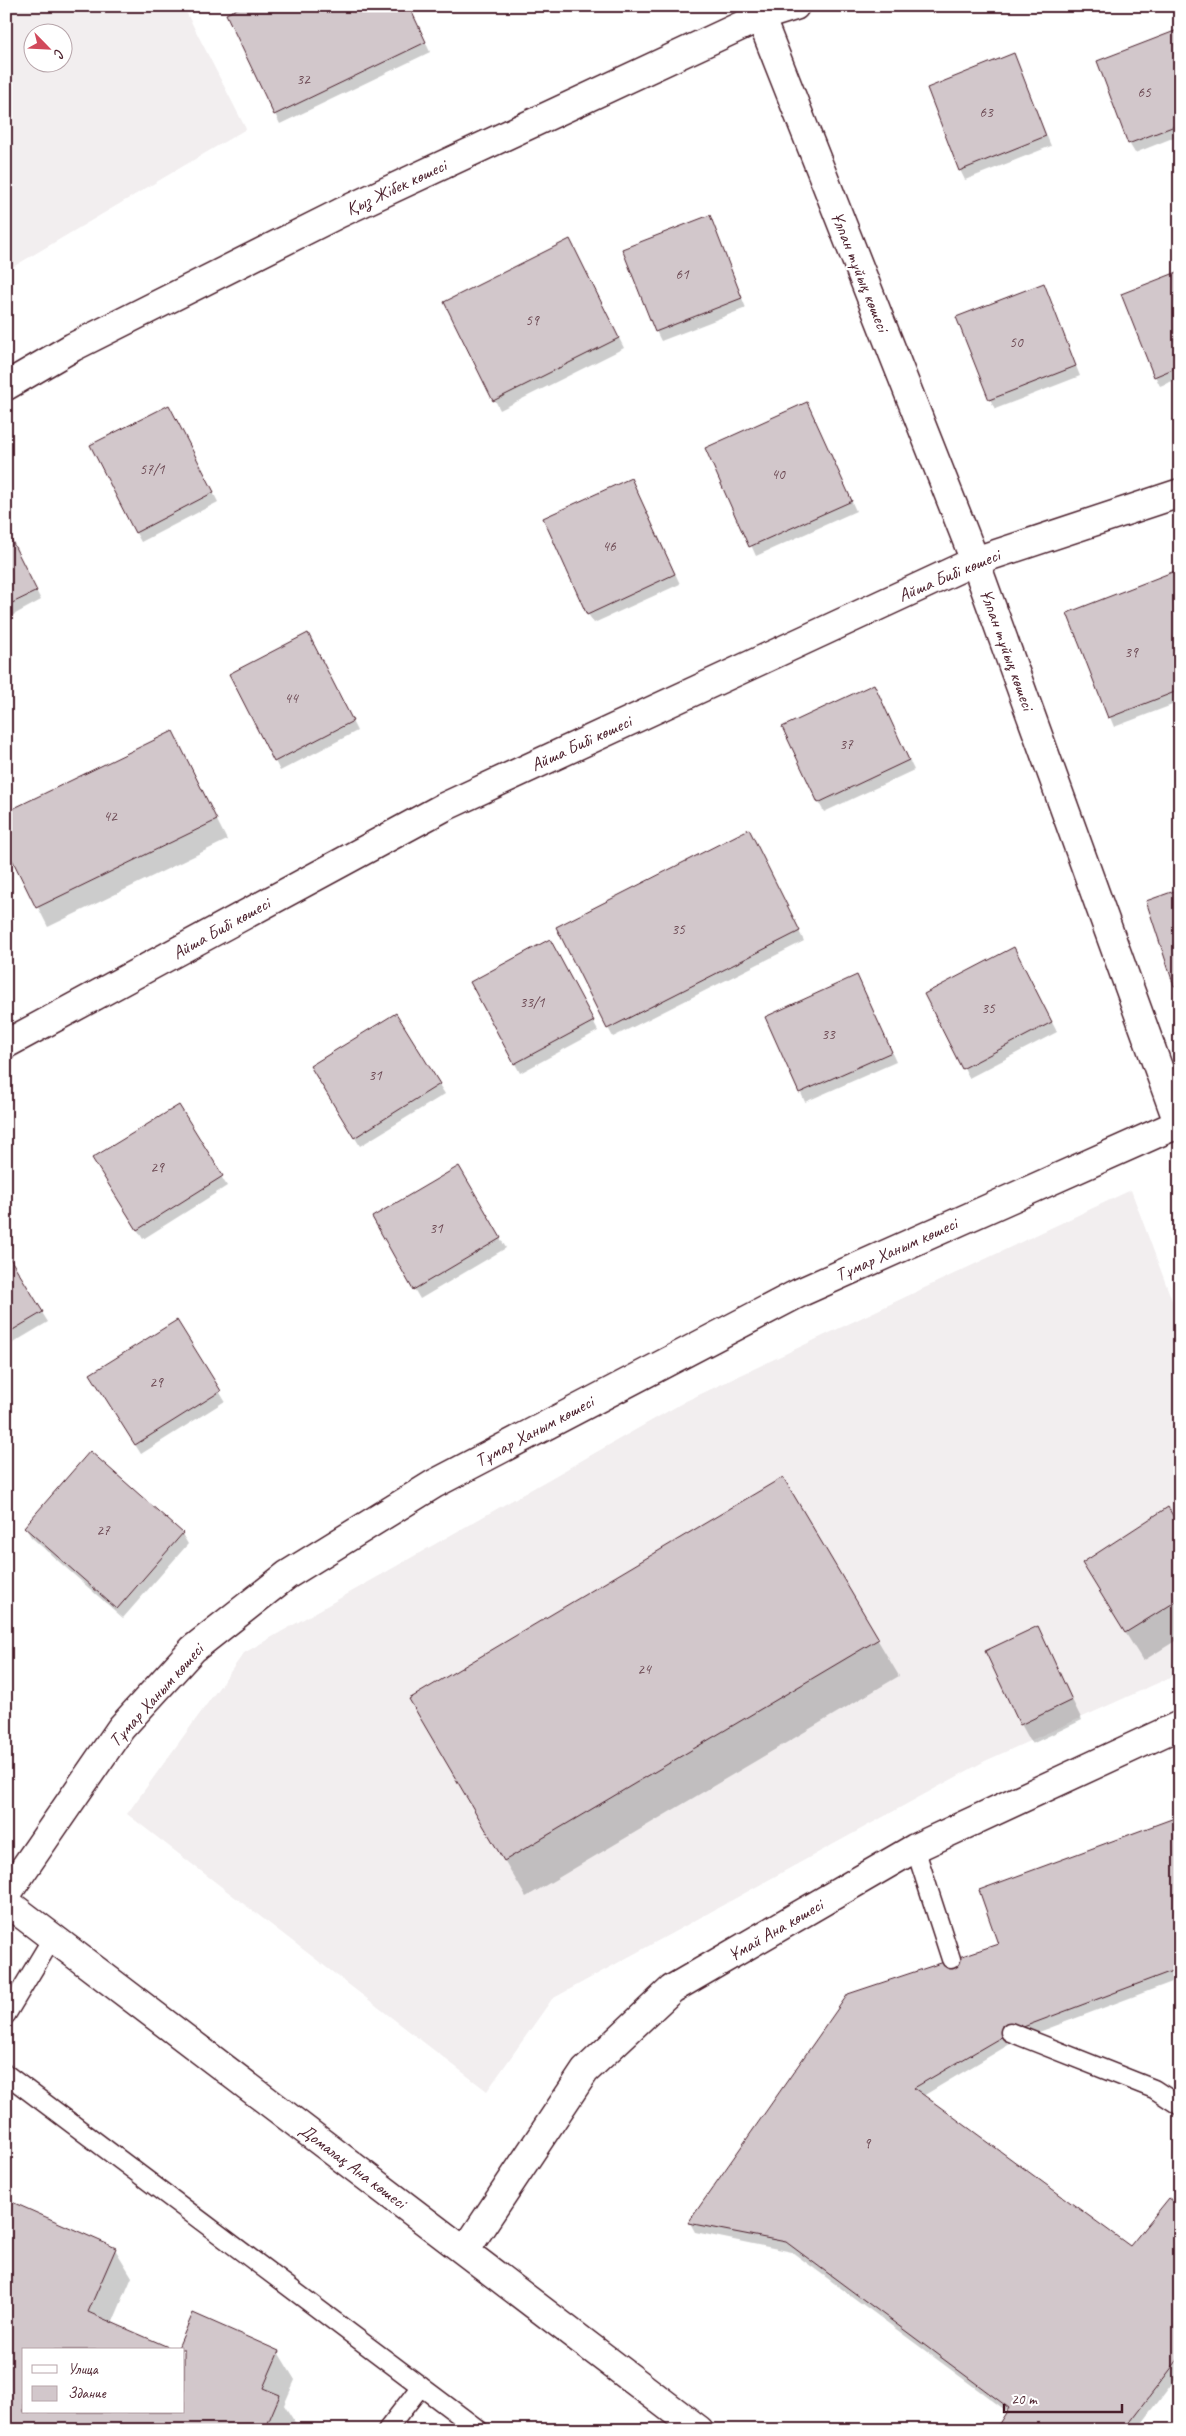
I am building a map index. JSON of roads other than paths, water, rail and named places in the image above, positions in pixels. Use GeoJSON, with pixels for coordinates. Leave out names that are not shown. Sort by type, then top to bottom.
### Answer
{"type":"FeatureCollection","features":[{"type":"Feature","properties":{"kind":"street","name":"Қыз Жібек көшесі"},"geometry":{"type":"LineString","coordinates":[[6,386],[73,347],[340,212],[758,12],[795,6]]}},
{"type":"Feature","properties":{"kind":"street","name":"Ұлпан тұйық көшесі"},"geometry":{"type":"LineString","coordinates":[[758,12],[975,561],[1179,1125]]}},
{"type":"Feature","properties":{"kind":"street","name":"Айша Бибі көшесі"},"geometry":{"type":"LineString","coordinates":[[6,1044],[444,807],[975,561],[1180,493]]}},
{"type":"Feature","properties":{"kind":"street","name":"Тұмар Ханым көшесі"},"geometry":{"type":"LineString","coordinates":[[6,1895],[121,1728],[193,1649],[288,1574],[434,1484],[798,1293],[1179,1125]]}},
{"type":"Feature","properties":{"kind":"street","name":"Ұмай Ана көшесі"},"geometry":{"type":"LineString","coordinates":[[465,2251],[585,2071],[672,1990],[915,1848],[1180,1725]]}},
{"type":"Feature","properties":{"kind":"street","name":"Домалақ Ана көшесі"},"geometry":{"type":"LineString","coordinates":[[6,1902],[700,2430]]}},
{"type":"Feature","properties":{"kind":"lane"},"geometry":{"type":"LineString","coordinates":[[915,1848],[952,1959]]}},
{"type":"Feature","properties":{"kind":"lane"},"geometry":{"type":"LineString","coordinates":[[6,2015],[53,1937]]}},
{"type":"Feature","properties":{"kind":"lane"},"geometry":{"type":"LineString","coordinates":[[1010,2032],[1154,2089],[1180,2106]]}},
{"type":"Feature","properties":{"kind":"lane"},"geometry":{"type":"LineString","coordinates":[[6,2074],[479,2430]]}},
{"type":"Feature","properties":{"kind":"lane"},"geometry":{"type":"LineString","coordinates":[[387,2430],[421,2386]]}}]}
